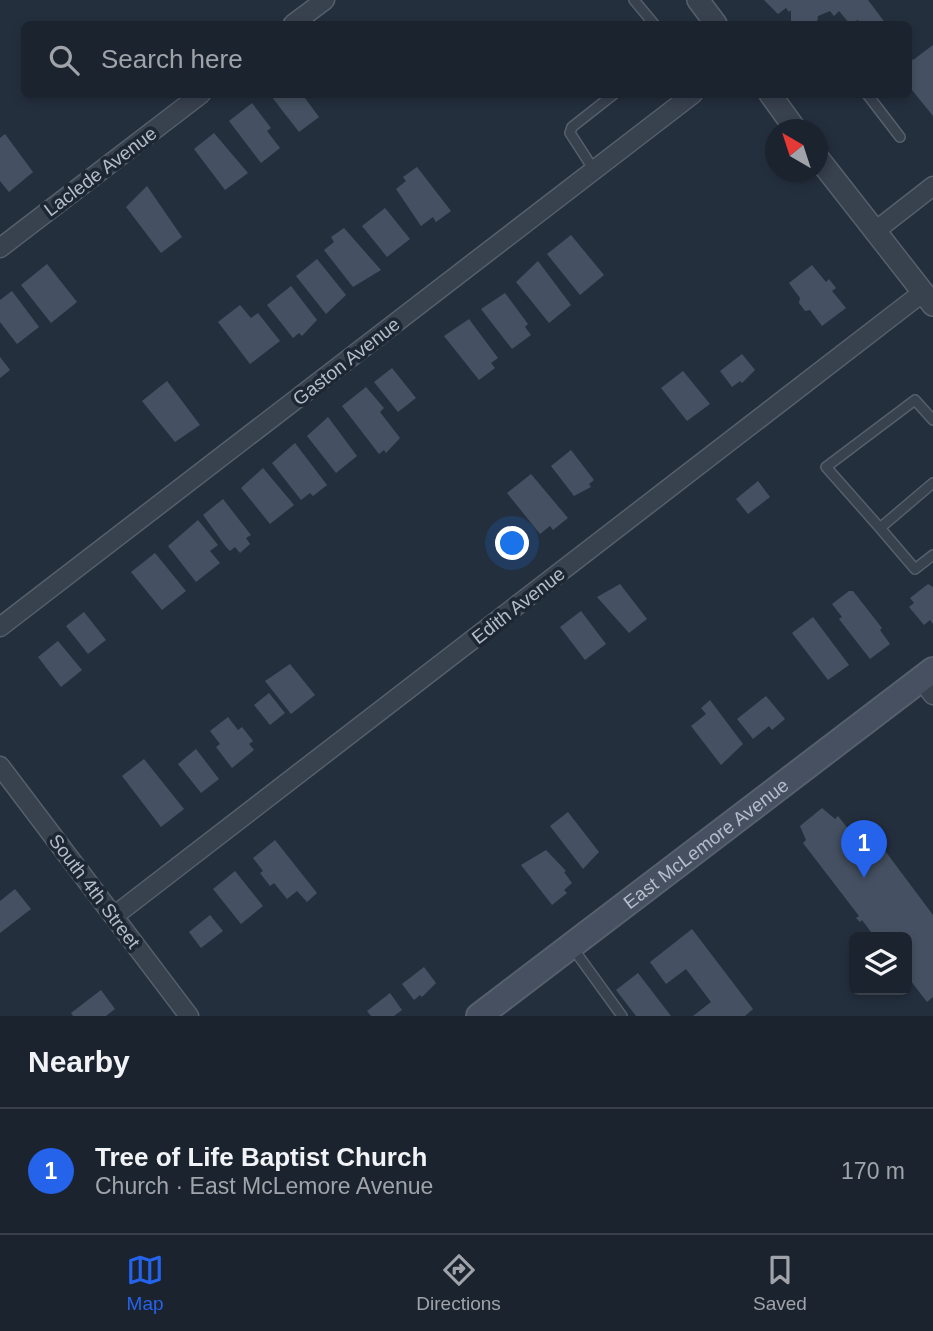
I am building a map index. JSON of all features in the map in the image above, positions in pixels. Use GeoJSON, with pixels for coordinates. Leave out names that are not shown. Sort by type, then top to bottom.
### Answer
{"type":"FeatureCollection","features":[{"type":"Feature","properties":{"kind":"main road","name":"East McLemore Avenue"},"geometry":{"type":"LineString","coordinates":[[492,1009],[571,946],[929,681]]}},
{"type":"Feature","properties":{"kind":"street"},"geometry":{"type":"LineString","coordinates":[[297,21],[325,0]]}},
{"type":"Feature","properties":{"kind":"street"},"geometry":{"type":"LineString","coordinates":[[698,0],[714,21]]}},
{"type":"Feature","properties":{"kind":"street","name":"Laclede Avenue"},"geometry":{"type":"LineString","coordinates":[[0,247],[196,98]]}},
{"type":"Feature","properties":{"kind":"street","name":"Gaston Avenue"},"geometry":{"type":"LineString","coordinates":[[0,627],[688,98]]}},
{"type":"Feature","properties":{"kind":"street"},"geometry":{"type":"LineString","coordinates":[[773,98],[788,119]]}},
{"type":"Feature","properties":{"kind":"street"},"geometry":{"type":"LineString","coordinates":[[828,172],[927,299]]}},
{"type":"Feature","properties":{"kind":"street"},"geometry":{"type":"LineString","coordinates":[[874,232],[933,186]]}},
{"type":"Feature","properties":{"kind":"street","name":"Edith Avenue"},"geometry":{"type":"LineString","coordinates":[[114,916],[927,299]]}},
{"type":"Feature","properties":{"kind":"street","name":"South 4th Street"},"geometry":{"type":"LineString","coordinates":[[0,766],[190,1016]]}},
{"type":"Feature","properties":{"kind":"lane"},"geometry":{"type":"LineString","coordinates":[[634,0],[652,21]]}},
{"type":"Feature","properties":{"kind":"lane"},"geometry":{"type":"LineString","coordinates":[[594,170],[570,133],[572,127],[609,98]]}},
{"type":"Feature","properties":{"kind":"lane"},"geometry":{"type":"LineString","coordinates":[[870,98],[900,138]]}},
{"type":"Feature","properties":{"kind":"lane"},"geometry":{"type":"LineString","coordinates":[[933,420],[915,400],[826,467],[915,569],[933,555]]}},
{"type":"Feature","properties":{"kind":"lane"},"geometry":{"type":"LineString","coordinates":[[880,528],[933,483]]}},
{"type":"Feature","properties":{"kind":"lane"},"geometry":{"type":"LineString","coordinates":[[571,946],[622,1016]]}},
{"type":"Feature","properties":{"kind":"building"},"geometry":{"type":"Polygon","coordinates":[[[764,0],[868,0],[884,21],[847,21],[839,11],[834,16],[830,11],[818,16],[817,21],[791,21],[791,10],[789,12],[786,8],[778,14],[764,0]]]}},
{"type":"Feature","properties":{"kind":"building"},"geometry":{"type":"Polygon","coordinates":[[[933,45],[933,116],[912,90],[913,60],[933,45]]]}},
{"type":"Feature","properties":{"kind":"building"},"geometry":{"type":"Polygon","coordinates":[[[273,98],[305,98],[319,117],[299,132],[273,98]]]}},
{"type":"Feature","properties":{"kind":"building"},"geometry":{"type":"Polygon","coordinates":[[[252,103],[271,128],[267,131],[280,148],[261,163],[229,121],[252,103]]]}},
{"type":"Feature","properties":{"kind":"building"},"geometry":{"type":"Polygon","coordinates":[[[214,133],[248,173],[225,190],[194,149],[214,133]]]}},
{"type":"Feature","properties":{"kind":"building"},"geometry":{"type":"Polygon","coordinates":[[[5,134],[33,172],[9,192],[0,181],[0,138],[5,134]]]}},
{"type":"Feature","properties":{"kind":"building"},"geometry":{"type":"Polygon","coordinates":[[[417,167],[451,211],[436,222],[433,217],[421,226],[396,189],[406,181],[403,177],[417,167]]]}},
{"type":"Feature","properties":{"kind":"building"},"geometry":{"type":"Polygon","coordinates":[[[147,186],[182,237],[161,253],[126,207],[147,186]]]}},
{"type":"Feature","properties":{"kind":"building"},"geometry":{"type":"Polygon","coordinates":[[[385,208],[410,239],[387,257],[362,226],[385,208]]]}},
{"type":"Feature","properties":{"kind":"building"},"geometry":{"type":"Polygon","coordinates":[[[344,228],[381,270],[353,287],[324,250],[334,242],[331,237],[344,228]]]}},
{"type":"Feature","properties":{"kind":"building"},"geometry":{"type":"Polygon","coordinates":[[[571,235],[604,275],[580,295],[547,254],[571,235]]]}},
{"type":"Feature","properties":{"kind":"building"},"geometry":{"type":"Polygon","coordinates":[[[317,259],[346,295],[326,314],[296,276],[317,259]]]}},
{"type":"Feature","properties":{"kind":"building"},"geometry":{"type":"Polygon","coordinates":[[[538,261],[571,305],[549,323],[516,282],[538,261]]]}},
{"type":"Feature","properties":{"kind":"building"},"geometry":{"type":"Polygon","coordinates":[[[47,264],[77,302],[51,323],[21,285],[47,264]]]}},
{"type":"Feature","properties":{"kind":"building"},"geometry":{"type":"Polygon","coordinates":[[[812,265],[826,282],[829,279],[836,288],[832,291],[846,308],[822,326],[810,310],[805,311],[799,303],[800,298],[789,283],[812,265]]]}},
{"type":"Feature","properties":{"kind":"building"},"geometry":{"type":"Polygon","coordinates":[[[291,286],[317,320],[302,336],[299,333],[293,338],[267,305],[291,286]]]}},
{"type":"Feature","properties":{"kind":"building"},"geometry":{"type":"Polygon","coordinates":[[[12,291],[39,327],[17,344],[0,322],[0,300],[12,291]]]}},
{"type":"Feature","properties":{"kind":"building"},"geometry":{"type":"Polygon","coordinates":[[[505,293],[528,324],[525,327],[531,335],[512,349],[481,309],[505,293]]]}},
{"type":"Feature","properties":{"kind":"building"},"geometry":{"type":"Polygon","coordinates":[[[240,305],[251,318],[258,313],[280,341],[250,364],[218,322],[240,305]]]}},
{"type":"Feature","properties":{"kind":"building"},"geometry":{"type":"Polygon","coordinates":[[[469,319],[498,358],[491,363],[495,368],[479,380],[444,336],[469,319]]]}},
{"type":"Feature","properties":{"kind":"building"},"geometry":{"type":"Polygon","coordinates":[[[742,354],[755,370],[742,383],[740,381],[732,387],[720,371],[742,354]]]}},
{"type":"Feature","properties":{"kind":"building"},"geometry":{"type":"Polygon","coordinates":[[[0,357],[10,370],[0,378],[0,357]]]}},
{"type":"Feature","properties":{"kind":"building"},"geometry":{"type":"Polygon","coordinates":[[[392,368],[416,398],[398,412],[374,382],[392,368]]]}},
{"type":"Feature","properties":{"kind":"building"},"geometry":{"type":"Polygon","coordinates":[[[683,371],[710,404],[687,421],[661,388],[683,371]]]}},
{"type":"Feature","properties":{"kind":"building"},"geometry":{"type":"Polygon","coordinates":[[[167,381],[200,425],[175,442],[142,401],[167,381]]]}},
{"type":"Feature","properties":{"kind":"building"},"geometry":{"type":"Polygon","coordinates":[[[366,387],[384,408],[380,412],[400,438],[386,453],[384,450],[379,454],[342,406],[366,387]]]}},
{"type":"Feature","properties":{"kind":"building"},"geometry":{"type":"Polygon","coordinates":[[[328,417],[357,456],[336,473],[307,436],[328,417]]]}},
{"type":"Feature","properties":{"kind":"building"},"geometry":{"type":"Polygon","coordinates":[[[295,443],[327,485],[313,496],[310,493],[301,500],[272,463],[295,443]]]}},
{"type":"Feature","properties":{"kind":"building"},"geometry":{"type":"Polygon","coordinates":[[[571,450],[594,480],[589,484],[591,487],[574,496],[551,466],[571,450]]]}},
{"type":"Feature","properties":{"kind":"building"},"geometry":{"type":"Polygon","coordinates":[[[263,468],[294,505],[270,524],[241,488],[263,468]]]}},
{"type":"Feature","properties":{"kind":"building"},"geometry":{"type":"Polygon","coordinates":[[[531,474],[568,518],[553,530],[550,526],[540,534],[507,493],[531,474]]]}},
{"type":"Feature","properties":{"kind":"building"},"geometry":{"type":"Polygon","coordinates":[[[758,481],[770,497],[748,514],[736,499],[758,481]]]}},
{"type":"Feature","properties":{"kind":"building"},"geometry":{"type":"Polygon","coordinates":[[[223,499],[251,535],[246,538],[250,544],[240,553],[235,547],[230,551],[226,547],[203,515],[223,499]]]}},
{"type":"Feature","properties":{"kind":"building"},"geometry":{"type":"Polygon","coordinates":[[[198,520],[218,545],[210,551],[220,563],[196,582],[168,546],[198,520]]]}},
{"type":"Feature","properties":{"kind":"building"},"geometry":{"type":"Polygon","coordinates":[[[155,553],[186,591],[162,610],[131,572],[155,553]]]}},
{"type":"Feature","properties":{"kind":"building"},"geometry":{"type":"Polygon","coordinates":[[[620,584],[647,619],[629,633],[597,597],[620,584]]]}},
{"type":"Feature","properties":{"kind":"building"},"geometry":{"type":"Polygon","coordinates":[[[928,584],[933,587],[933,624],[930,620],[924,625],[909,607],[914,603],[910,598],[928,584]]]}},
{"type":"Feature","properties":{"kind":"building"},"geometry":{"type":"Polygon","coordinates":[[[849,591],[853,591],[882,628],[880,630],[890,644],[870,659],[839,619],[842,617],[832,604],[849,591]]]}},
{"type":"Feature","properties":{"kind":"building"},"geometry":{"type":"Polygon","coordinates":[[[581,611],[606,644],[585,660],[560,627],[581,611]]]}},
{"type":"Feature","properties":{"kind":"building"},"geometry":{"type":"Polygon","coordinates":[[[84,612],[106,640],[88,654],[66,626],[84,612]]]}},
{"type":"Feature","properties":{"kind":"building"},"geometry":{"type":"Polygon","coordinates":[[[813,617],[849,665],[828,680],[792,633],[813,617]]]}},
{"type":"Feature","properties":{"kind":"building"},"geometry":{"type":"Polygon","coordinates":[[[58,641],[82,670],[61,687],[38,657],[58,641]]]}},
{"type":"Feature","properties":{"kind":"building"},"geometry":{"type":"Polygon","coordinates":[[[290,664],[315,695],[291,714],[265,681],[290,664]]]}},
{"type":"Feature","properties":{"kind":"building"},"geometry":{"type":"Polygon","coordinates":[[[269,693],[285,713],[270,725],[254,705],[269,693]]]}},
{"type":"Feature","properties":{"kind":"building"},"geometry":{"type":"Polygon","coordinates":[[[766,696],[785,719],[772,730],[769,726],[753,739],[737,719],[766,696]]]}},
{"type":"Feature","properties":{"kind":"building"},"geometry":{"type":"Polygon","coordinates":[[[710,700],[743,744],[721,765],[691,726],[706,714],[701,708],[710,700]]]}},
{"type":"Feature","properties":{"kind":"building"},"geometry":{"type":"Polygon","coordinates":[[[228,717],[238,730],[242,727],[253,741],[249,744],[254,750],[232,768],[216,747],[220,744],[210,731],[228,717]]]}},
{"type":"Feature","properties":{"kind":"building"},"geometry":{"type":"Polygon","coordinates":[[[196,749],[219,779],[201,793],[178,764],[196,749]]]}},
{"type":"Feature","properties":{"kind":"building"},"geometry":{"type":"Polygon","coordinates":[[[144,759],[184,809],[161,827],[122,776],[144,759]]]}},
{"type":"Feature","properties":{"kind":"building"},"geometry":{"type":"Polygon","coordinates":[[[822,808],[835,819],[838,816],[868,854],[880,844],[933,915],[933,997],[927,1002],[912,982],[912,932],[871,932],[862,920],[860,922],[856,918],[859,916],[803,843],[806,840],[800,826],[822,808]]]}},
{"type":"Feature","properties":{"kind":"building"},"geometry":{"type":"Polygon","coordinates":[[[568,812],[599,852],[583,869],[550,826],[568,812]]]}},
{"type":"Feature","properties":{"kind":"building"},"geometry":{"type":"Polygon","coordinates":[[[275,840],[317,893],[307,902],[297,891],[287,899],[274,883],[270,886],[260,873],[263,871],[253,858],[275,840]]]}},
{"type":"Feature","properties":{"kind":"building"},"geometry":{"type":"Polygon","coordinates":[[[546,850],[566,871],[564,872],[572,883],[564,890],[567,893],[552,905],[521,865],[546,850]]]}},
{"type":"Feature","properties":{"kind":"building"},"geometry":{"type":"Polygon","coordinates":[[[235,871],[263,906],[241,924],[213,889],[235,871]]]}},
{"type":"Feature","properties":{"kind":"building"},"geometry":{"type":"Polygon","coordinates":[[[15,889],[31,909],[0,933],[0,901],[15,889]]]}},
{"type":"Feature","properties":{"kind":"building"},"geometry":{"type":"Polygon","coordinates":[[[210,915],[223,931],[201,948],[189,932],[210,915]]]}},
{"type":"Feature","properties":{"kind":"building"},"geometry":{"type":"Polygon","coordinates":[[[692,929],[753,1009],[745,1016],[693,1016],[711,1002],[686,969],[666,984],[650,962],[692,929]]]}},
{"type":"Feature","properties":{"kind":"building"},"geometry":{"type":"Polygon","coordinates":[[[424,967],[436,983],[422,997],[420,995],[414,1000],[402,984],[424,967]]]}},
{"type":"Feature","properties":{"kind":"building"},"geometry":{"type":"Polygon","coordinates":[[[638,973],[671,1016],[636,1016],[616,990],[638,973]]]}},
{"type":"Feature","properties":{"kind":"building"},"geometry":{"type":"Polygon","coordinates":[[[101,990],[115,1009],[106,1016],[73,1016],[71,1013],[101,990]]]}},
{"type":"Feature","properties":{"kind":"building"},"geometry":{"type":"Polygon","coordinates":[[[390,993],[402,1010],[394,1016],[371,1016],[367,1011],[390,993]]]}},
{"type":"Feature","properties":{"kind":"place","name":"Tree of Life Baptist Church"},"geometry":{"type":"Point","coordinates":[864,878]}}]}
